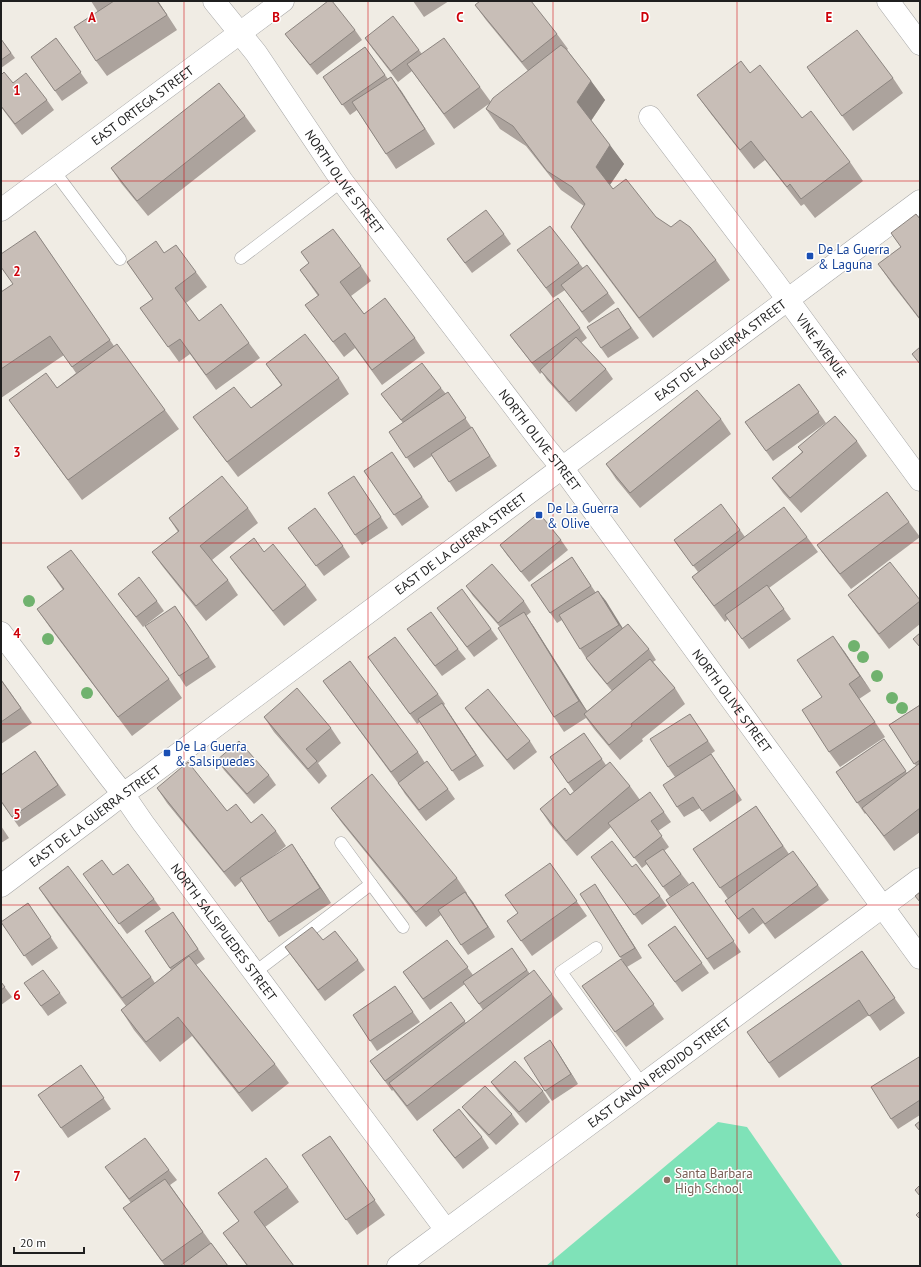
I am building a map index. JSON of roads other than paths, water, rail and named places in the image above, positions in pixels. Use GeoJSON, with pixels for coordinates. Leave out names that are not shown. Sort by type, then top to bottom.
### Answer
{"type":"FeatureCollection","features":[{"type":"Feature","properties":{"kind":"street","name":"NORTH OLIVE STREET"},"geometry":{"type":"LineString","coordinates":[[214,1],[256,53],[342,181],[563,469],[920,958]]}},
{"type":"Feature","properties":{"kind":"street","name":"EAST ORTEGA STREET"},"geometry":{"type":"LineString","coordinates":[[1,210],[283,1]]}},
{"type":"Feature","properties":{"kind":"street"},"geometry":{"type":"LineString","coordinates":[[888,1],[920,44]]}},
{"type":"Feature","properties":{"kind":"street","name":"VINE AVENUE"},"geometry":{"type":"LineString","coordinates":[[650,117],[788,300],[920,480]]}},
{"type":"Feature","properties":{"kind":"street","name":"EAST DE LA GUERRA STREET"},"geometry":{"type":"LineString","coordinates":[[1,886],[563,469],[920,201]]}},
{"type":"Feature","properties":{"kind":"street","name":"NORTH SALSIPUEDES STREET"},"geometry":{"type":"LineString","coordinates":[[2,636],[123,794],[148,830],[446,1230]]}},
{"type":"Feature","properties":{"kind":"street","name":"EAST CANON PERDIDO STREET"},"geometry":{"type":"LineString","coordinates":[[398,1266],[920,879]]}},
{"type":"Feature","properties":{"kind":"lane"},"geometry":{"type":"LineString","coordinates":[[54,171],[120,259]]}},
{"type":"Feature","properties":{"kind":"lane"},"geometry":{"type":"LineString","coordinates":[[241,258],[342,181]]}},
{"type":"Feature","properties":{"kind":"lane"},"geometry":{"type":"LineString","coordinates":[[341,843],[403,927]]}},
{"type":"Feature","properties":{"kind":"lane"},"geometry":{"type":"LineString","coordinates":[[254,973],[371,884]]}},
{"type":"Feature","properties":{"kind":"lane"},"geometry":{"type":"LineString","coordinates":[[596,948],[561,972],[642,1084]]}},
{"type":"Feature","properties":{"kind":"place","name":"De La Guerra & Laguna"},"geometry":{"type":"Point","coordinates":[810,256]}},
{"type":"Feature","properties":{"kind":"place","name":"De La Guerra & Olive"},"geometry":{"type":"Point","coordinates":[539,515]}},
{"type":"Feature","properties":{"kind":"place","name":"De La Guerra & Salsipuedes"},"geometry":{"type":"Point","coordinates":[167,753]}},
{"type":"Feature","properties":{"kind":"place","name":"Santa Barbara High School"},"geometry":{"type":"Point","coordinates":[667,1180]}}]}
